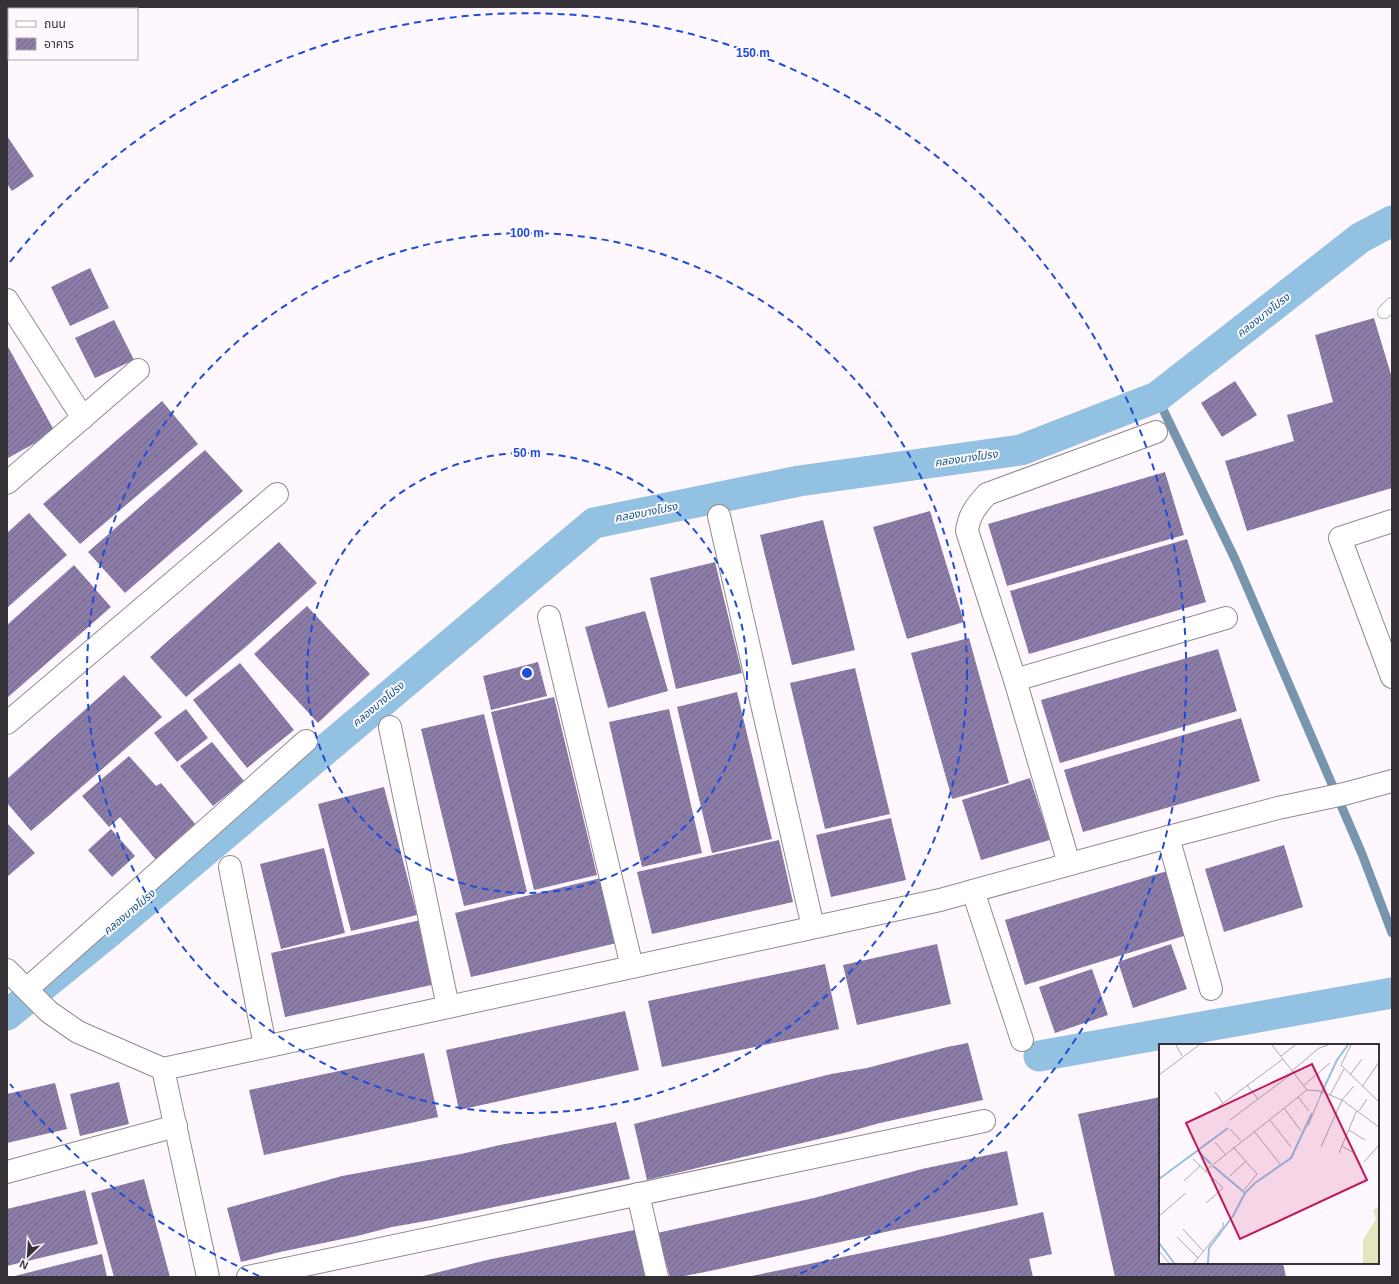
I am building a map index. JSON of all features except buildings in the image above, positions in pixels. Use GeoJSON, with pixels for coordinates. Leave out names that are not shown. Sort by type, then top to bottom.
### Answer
{"type":"FeatureCollection","features":[{"type":"Feature","properties":{"kind":"street"},"geometry":{"type":"LineString","coordinates":[[7,300],[83,418]]}},
{"type":"Feature","properties":{"kind":"street"},"geometry":{"type":"LineString","coordinates":[[7,483],[138,370]]}},
{"type":"Feature","properties":{"kind":"street"},"geometry":{"type":"LineString","coordinates":[[1069,864],[1016,680],[967,531],[969,520],[973,510],[987,494],[1156,432]]}},
{"type":"Feature","properties":{"kind":"street"},"geometry":{"type":"LineString","coordinates":[[7,723],[277,494]]}},
{"type":"Feature","properties":{"kind":"street"},"geometry":{"type":"LineString","coordinates":[[719,516],[813,927]]}},
{"type":"Feature","properties":{"kind":"street"},"geometry":{"type":"LineString","coordinates":[[1392,521],[1340,538],[1392,677]]}},
{"type":"Feature","properties":{"kind":"street"},"geometry":{"type":"LineString","coordinates":[[549,617],[632,967]]}},
{"type":"Feature","properties":{"kind":"street"},"geometry":{"type":"LineString","coordinates":[[1016,680],[1226,618]]}},
{"type":"Feature","properties":{"kind":"street"},"geometry":{"type":"LineString","coordinates":[[390,727],[448,1007]]}},
{"type":"Feature","properties":{"kind":"street"},"geometry":{"type":"LineString","coordinates":[[31,994],[306,741]]}},
{"type":"Feature","properties":{"kind":"street"},"geometry":{"type":"LineString","coordinates":[[7,970],[49,1012],[78,1032],[163,1068],[940,900],[1278,808],[1344,794],[1392,781]]}},
{"type":"Feature","properties":{"kind":"street"},"geometry":{"type":"LineString","coordinates":[[1168,837],[1211,989]]}},
{"type":"Feature","properties":{"kind":"street"},"geometry":{"type":"LineString","coordinates":[[230,867],[265,1046]]}},
{"type":"Feature","properties":{"kind":"street"},"geometry":{"type":"LineString","coordinates":[[973,891],[1022,1040]]}},
{"type":"Feature","properties":{"kind":"street"},"geometry":{"type":"LineString","coordinates":[[163,1068],[208,1277]]}},
{"type":"Feature","properties":{"kind":"street"},"geometry":{"type":"LineString","coordinates":[[248,1277],[984,1120]]}},
{"type":"Feature","properties":{"kind":"street"},"geometry":{"type":"LineString","coordinates":[[7,1172],[176,1126]]}},
{"type":"Feature","properties":{"kind":"street"},"geometry":{"type":"LineString","coordinates":[[638,1194],[657,1277]]}},
{"type":"Feature","properties":{"kind":"waterway","name":"คลองบางโปรง"},"geometry":{"type":"LineString","coordinates":[[7,1015],[108,933],[594,523],[799,481],[1021,450],[1157,397],[1360,238],[1392,221]]}},
{"type":"Feature","properties":{"kind":"waterway"},"geometry":{"type":"LineString","coordinates":[[1157,397],[1235,559],[1362,854],[1392,933]]}},
{"type":"Feature","properties":{"kind":"waterway"},"geometry":{"type":"LineString","coordinates":[[1039,1056],[1392,993]]}}]}
